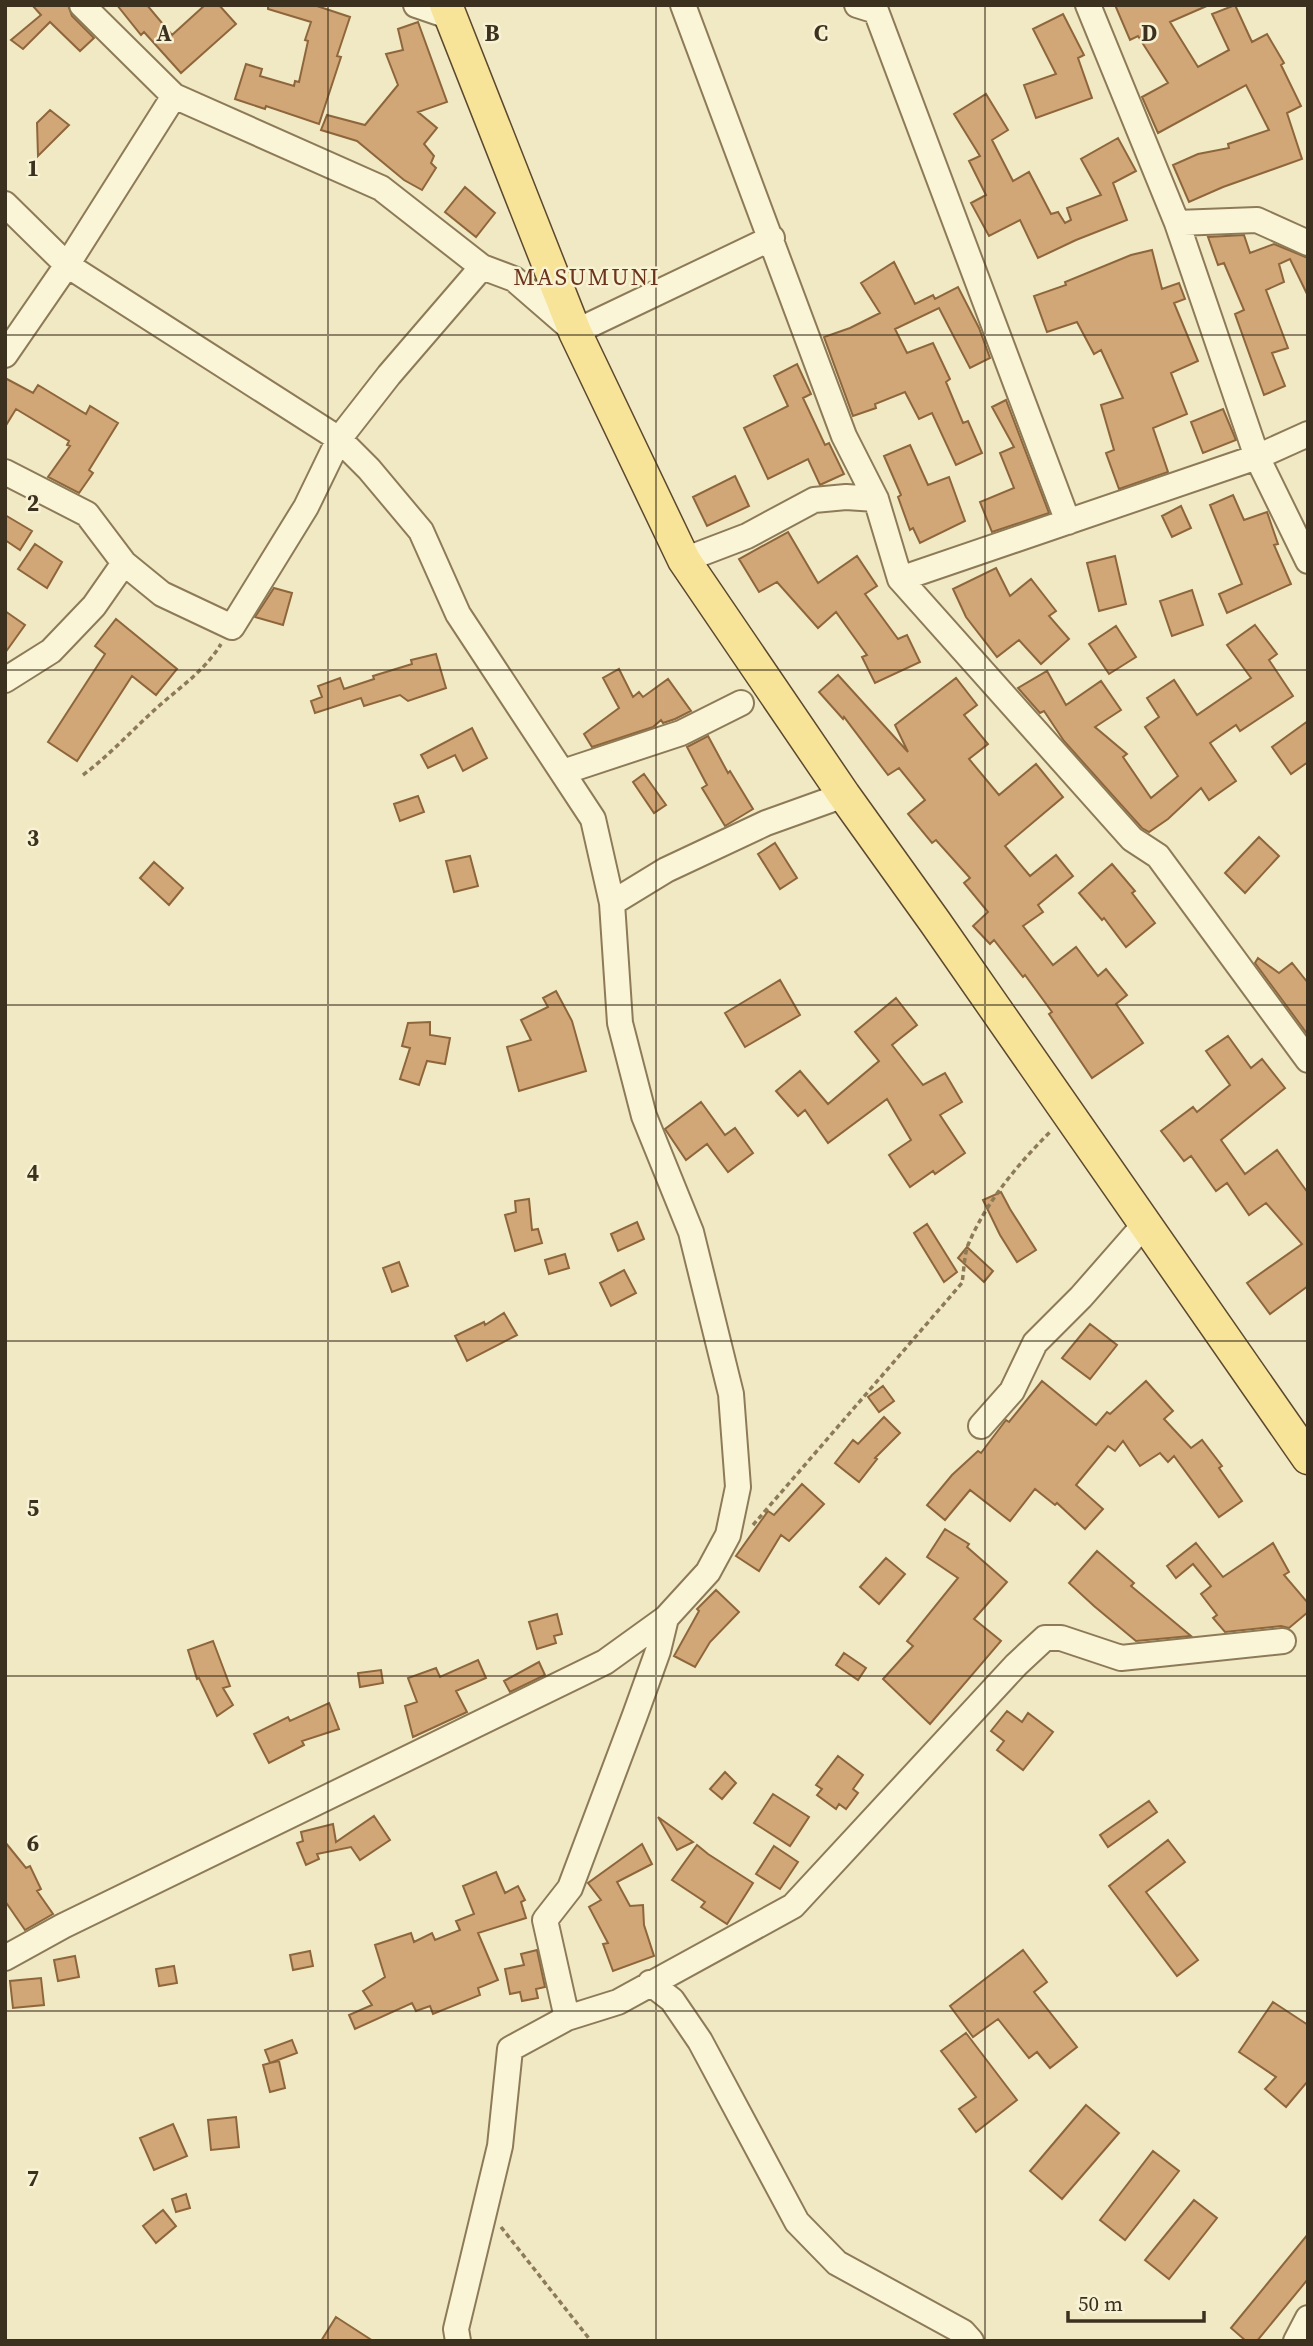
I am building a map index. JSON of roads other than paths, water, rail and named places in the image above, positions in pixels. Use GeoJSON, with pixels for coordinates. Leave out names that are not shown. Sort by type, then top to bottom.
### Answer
{"type":"FeatureCollection","features":[{"type":"Feature","properties":{"kind":"main road"},"geometry":{"type":"LineString","coordinates":[[449,11],[575,332],[684,560],[844,795],[1308,1458]]}},
{"type":"Feature","properties":{"kind":"street"},"geometry":{"type":"LineString","coordinates":[[82,5],[174,96],[381,188],[482,267],[514,279],[575,332],[772,238]]}},
{"type":"Feature","properties":{"kind":"street"},"geometry":{"type":"LineString","coordinates":[[416,5],[449,11]]}},
{"type":"Feature","properties":{"kind":"street"},"geometry":{"type":"LineString","coordinates":[[683,5],[845,436],[876,499],[900,579],[1132,839],[1158,856],[1308,1060]]}},
{"type":"Feature","properties":{"kind":"street"},"geometry":{"type":"LineString","coordinates":[[857,5],[876,11],[1068,522]]}},
{"type":"Feature","properties":{"kind":"street"},"geometry":{"type":"LineString","coordinates":[[1088,5],[1177,223],[1257,457],[1308,561]]}},
{"type":"Feature","properties":{"kind":"street"},"geometry":{"type":"LineString","coordinates":[[5,355],[68,265],[174,96]]}},
{"type":"Feature","properties":{"kind":"street"},"geometry":{"type":"LineString","coordinates":[[5,204],[68,265],[339,439],[369,469],[421,531],[458,614],[593,819],[612,903],[620,1023],[644,1116],[694,1245],[731,1394],[738,1486],[728,1535],[708,1572],[666,1618],[605,1662],[63,1926],[5,1958]]}},
{"type":"Feature","properties":{"kind":"street"},"geometry":{"type":"LineString","coordinates":[[1177,223],[1257,220],[1308,243]]}},
{"type":"Feature","properties":{"kind":"street"},"geometry":{"type":"LineString","coordinates":[[5,472],[87,514],[124,563],[162,594],[232,627],[306,507],[339,439],[389,375],[482,267]]}},
{"type":"Feature","properties":{"kind":"street"},"geometry":{"type":"LineString","coordinates":[[900,579],[1257,457],[1308,434]]}},
{"type":"Feature","properties":{"kind":"street"},"geometry":{"type":"LineString","coordinates":[[684,560],[747,536],[814,500],[846,497],[876,499]]}},
{"type":"Feature","properties":{"kind":"street"},"geometry":{"type":"LineString","coordinates":[[5,680],[51,651],[94,606],[124,563]]}},
{"type":"Feature","properties":{"kind":"street"},"geometry":{"type":"LineString","coordinates":[[563,772],[681,733],[741,703]]}},
{"type":"Feature","properties":{"kind":"street"},"geometry":{"type":"LineString","coordinates":[[612,903],[666,870],[766,823],[844,795]]}},
{"type":"Feature","properties":{"kind":"street"},"geometry":{"type":"LineString","coordinates":[[981,1426],[1012,1391],[1035,1343],[1081,1297],[1145,1224]]}},
{"type":"Feature","properties":{"kind":"street"},"geometry":{"type":"LineString","coordinates":[[567,2018],[545,1920],[570,1888],[649,1676],[666,1618]]}},
{"type":"Feature","properties":{"kind":"street"},"geometry":{"type":"LineString","coordinates":[[456,2337],[484,2206],[500,2146],[510,2049],[567,2018],[618,2002],[793,1906],[1016,1665],[1045,1638],[1061,1637],[1121,1658],[1283,1642]]}},
{"type":"Feature","properties":{"kind":"street"},"geometry":{"type":"LineString","coordinates":[[650,1983],[672,2000],[700,2040],[797,2222],[837,2263],[963,2332],[971,2341]]}},
{"type":"Feature","properties":{"kind":"street"},"geometry":{"type":"LineString","coordinates":[[1296,2341],[1308,2318]]}},
{"type":"Feature","properties":{"kind":"district","name":"MASUMUNI"},"geometry":{"type":"Point","coordinates":[587,277]}}]}
